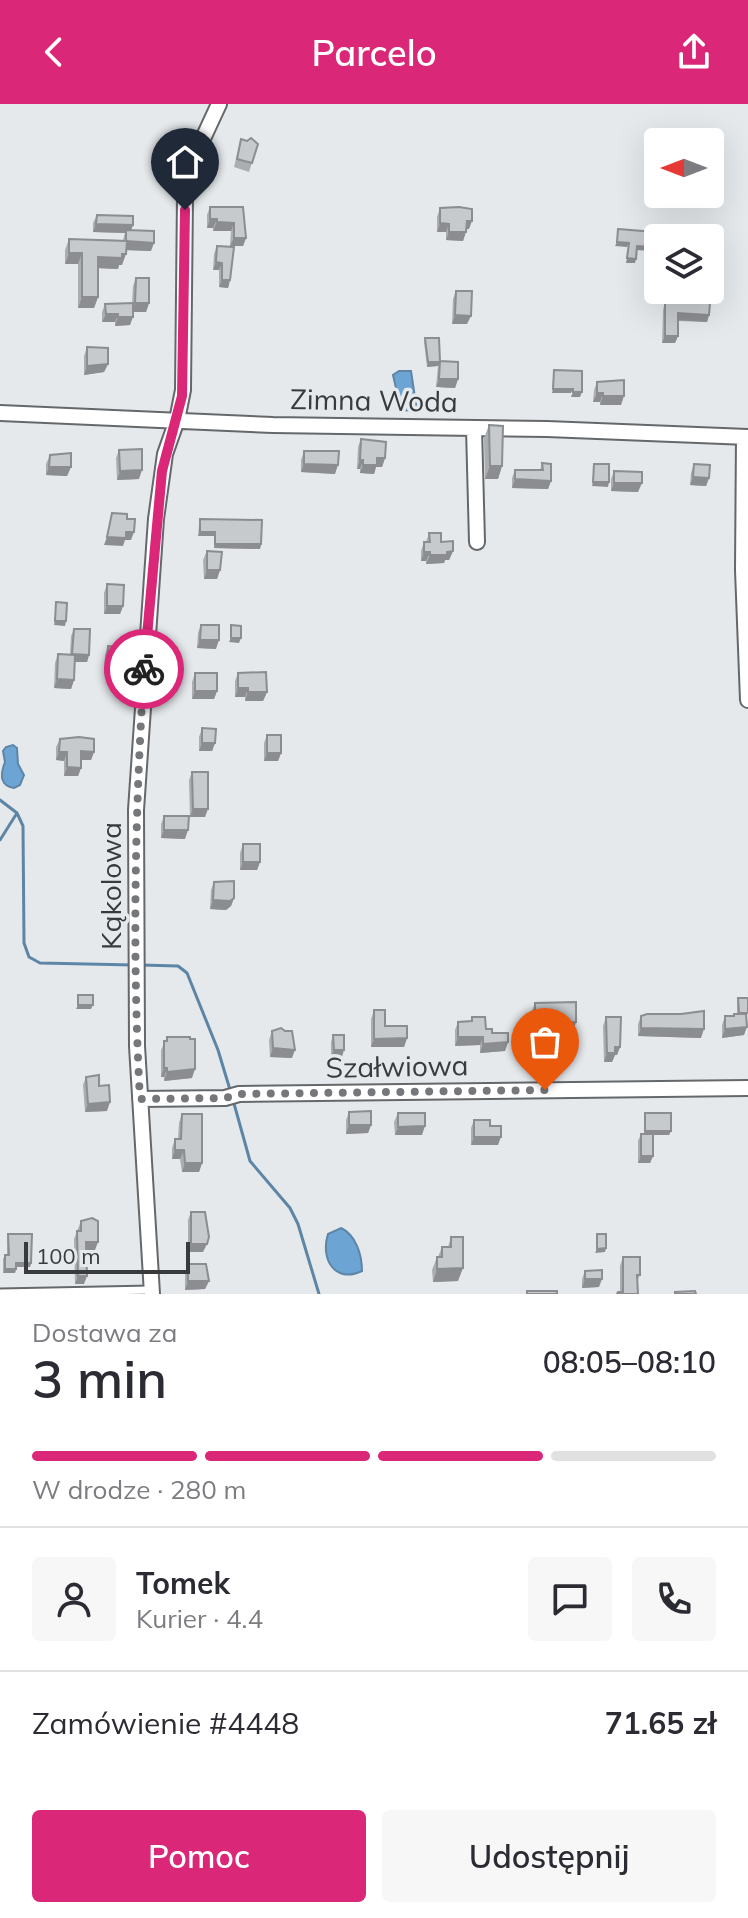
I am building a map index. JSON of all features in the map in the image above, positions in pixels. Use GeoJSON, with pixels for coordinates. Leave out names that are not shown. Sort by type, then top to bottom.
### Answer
{"type":"FeatureCollection","features":[{"type":"Feature","properties":{"kind":"street","name":"Kąkolowa"},"geometry":{"type":"LineString","coordinates":[[152,1292],[135,965],[136,810],[146,641],[162,471],[183,390],[185,197],[193,160],[219,104]]}},
{"type":"Feature","properties":{"kind":"street","name":"Zimna Woda"},"geometry":{"type":"LineString","coordinates":[[0,413],[273,425],[746,437]]}},
{"type":"Feature","properties":{"kind":"street"},"geometry":{"type":"LineString","coordinates":[[474,428],[477,542]]}},
{"type":"Feature","properties":{"kind":"street"},"geometry":{"type":"LineString","coordinates":[[746,437],[743,570],[748,700]]}},
{"type":"Feature","properties":{"kind":"street","name":"Szałwiowa"},"geometry":{"type":"LineString","coordinates":[[140,1099],[748,1088]]}},
{"type":"Feature","properties":{"kind":"lane"},"geometry":{"type":"LineString","coordinates":[[0,1293],[152,1292]]}},
{"type":"Feature","properties":{"kind":"water"},"geometry":{"type":"Polygon","coordinates":[[[399,371],[411,371],[417,411],[401,410],[393,375],[399,371]]]}},
{"type":"Feature","properties":{"kind":"water"},"geometry":{"type":"Polygon","coordinates":[[[13,745],[17,748],[18,764],[24,775],[20,785],[14,788],[6,785],[2,775],[5,762],[3,751],[13,745]]]}},
{"type":"Feature","properties":{"kind":"water"},"geometry":{"type":"Polygon","coordinates":[[[341,1228],[351,1235],[357,1246],[362,1271],[352,1274],[337,1272],[328,1260],[328,1234],[341,1228]]]}},
{"type":"Feature","properties":{"kind":"building"},"geometry":{"type":"Polygon","coordinates":[[[251,138],[258,144],[252,163],[237,159],[241,139],[247,141],[251,138]]]}},
{"type":"Feature","properties":{"kind":"building"},"geometry":{"type":"Polygon","coordinates":[[[210,207],[243,207],[246,238],[234,238],[234,223],[210,219],[210,207]]]}},
{"type":"Feature","properties":{"kind":"building"},"geometry":{"type":"Polygon","coordinates":[[[440,208],[472,209],[472,221],[467,221],[466,232],[449,232],[449,224],[440,223],[440,208]]]}},
{"type":"Feature","properties":{"kind":"building"},"geometry":{"type":"Polygon","coordinates":[[[97,215],[133,216],[133,225],[96,224],[97,215]]]}},
{"type":"Feature","properties":{"kind":"building"},"geometry":{"type":"Polygon","coordinates":[[[618,229],[644,231],[644,246],[637,246],[636,259],[627,258],[629,243],[617,242],[618,229]]]}},
{"type":"Feature","properties":{"kind":"building"},"geometry":{"type":"Polygon","coordinates":[[[126,230],[154,231],[154,243],[126,241],[126,230]]]}},
{"type":"Feature","properties":{"kind":"building"},"geometry":{"type":"Polygon","coordinates":[[[69,239],[127,241],[126,254],[122,254],[122,258],[98,257],[98,297],[82,297],[82,253],[69,253],[69,239]]]}},
{"type":"Feature","properties":{"kind":"building"},"geometry":{"type":"Polygon","coordinates":[[[217,246],[234,247],[230,280],[222,280],[222,263],[216,262],[217,246]]]}},
{"type":"Feature","properties":{"kind":"building"},"geometry":{"type":"Polygon","coordinates":[[[136,278],[149,278],[149,303],[135,303],[136,278]]]}},
{"type":"Feature","properties":{"kind":"building"},"geometry":{"type":"Polygon","coordinates":[[[456,291],[472,291],[471,316],[455,315],[456,291]]]}},
{"type":"Feature","properties":{"kind":"building"},"geometry":{"type":"Polygon","coordinates":[[[133,303],[133,317],[106,314],[105,304],[133,303]]]}},
{"type":"Feature","properties":{"kind":"building"},"geometry":{"type":"Polygon","coordinates":[[[665,304],[710,304],[709,315],[678,313],[678,336],[665,336],[665,304]]]}},
{"type":"Feature","properties":{"kind":"building"},"geometry":{"type":"Polygon","coordinates":[[[425,338],[439,338],[440,362],[428,362],[425,338]]]}},
{"type":"Feature","properties":{"kind":"building"},"geometry":{"type":"Polygon","coordinates":[[[87,347],[108,348],[108,364],[87,366],[87,347]]]}},
{"type":"Feature","properties":{"kind":"building"},"geometry":{"type":"Polygon","coordinates":[[[440,361],[458,362],[458,379],[439,379],[440,361]]]}},
{"type":"Feature","properties":{"kind":"building"},"geometry":{"type":"Polygon","coordinates":[[[554,370],[582,371],[582,392],[553,389],[554,370]]]}},
{"type":"Feature","properties":{"kind":"building"},"geometry":{"type":"Polygon","coordinates":[[[624,380],[624,396],[597,393],[597,382],[624,380]]]}},
{"type":"Feature","properties":{"kind":"building"},"geometry":{"type":"Polygon","coordinates":[[[489,425],[503,426],[502,466],[490,466],[489,425]]]}},
{"type":"Feature","properties":{"kind":"building"},"geometry":{"type":"Polygon","coordinates":[[[361,439],[386,442],[385,458],[377,458],[377,465],[363,465],[363,460],[360,460],[361,439]]]}},
{"type":"Feature","properties":{"kind":"building"},"geometry":{"type":"Polygon","coordinates":[[[142,449],[142,470],[120,471],[119,450],[142,449]]]}},
{"type":"Feature","properties":{"kind":"building"},"geometry":{"type":"Polygon","coordinates":[[[304,451],[339,451],[338,465],[304,464],[304,451]]]}},
{"type":"Feature","properties":{"kind":"building"},"geometry":{"type":"Polygon","coordinates":[[[71,453],[71,467],[49,467],[50,455],[71,453]]]}},
{"type":"Feature","properties":{"kind":"building"},"geometry":{"type":"Polygon","coordinates":[[[542,463],[551,464],[551,481],[515,479],[515,470],[543,470],[542,463]]]}},
{"type":"Feature","properties":{"kind":"building"},"geometry":{"type":"Polygon","coordinates":[[[594,464],[609,464],[609,482],[593,482],[594,464]]]}},
{"type":"Feature","properties":{"kind":"building"},"geometry":{"type":"Polygon","coordinates":[[[694,464],[710,465],[709,478],[693,477],[694,464]]]}},
{"type":"Feature","properties":{"kind":"building"},"geometry":{"type":"Polygon","coordinates":[[[614,471],[642,472],[642,483],[614,483],[614,471]]]}},
{"type":"Feature","properties":{"kind":"building"},"geometry":{"type":"Polygon","coordinates":[[[112,513],[127,514],[127,519],[135,519],[134,532],[126,532],[126,538],[107,537],[112,513]]]}},
{"type":"Feature","properties":{"kind":"building"},"geometry":{"type":"Polygon","coordinates":[[[200,519],[262,520],[261,544],[215,544],[215,532],[200,532],[200,519]]]}},
{"type":"Feature","properties":{"kind":"building"},"geometry":{"type":"Polygon","coordinates":[[[429,533],[441,533],[441,542],[453,541],[453,551],[447,552],[447,555],[424,552],[424,542],[430,542],[429,533]]]}},
{"type":"Feature","properties":{"kind":"building"},"geometry":{"type":"Polygon","coordinates":[[[207,551],[222,552],[220,570],[207,570],[207,551]]]}},
{"type":"Feature","properties":{"kind":"building"},"geometry":{"type":"Polygon","coordinates":[[[107,584],[124,585],[123,606],[107,606],[107,584]]]}},
{"type":"Feature","properties":{"kind":"building"},"geometry":{"type":"Polygon","coordinates":[[[56,602],[67,603],[66,621],[55,621],[56,602]]]}},
{"type":"Feature","properties":{"kind":"building"},"geometry":{"type":"Polygon","coordinates":[[[201,625],[219,625],[219,640],[200,640],[201,625]]]}},
{"type":"Feature","properties":{"kind":"building"},"geometry":{"type":"Polygon","coordinates":[[[231,625],[241,626],[241,638],[231,638],[231,625]]]}},
{"type":"Feature","properties":{"kind":"building"},"geometry":{"type":"Polygon","coordinates":[[[74,629],[90,629],[89,655],[72,654],[74,629]]]}},
{"type":"Feature","properties":{"kind":"building"},"geometry":{"type":"Polygon","coordinates":[[[108,646],[125,648],[124,667],[107,666],[108,646]]]}},
{"type":"Feature","properties":{"kind":"building"},"geometry":{"type":"Polygon","coordinates":[[[58,654],[75,655],[74,680],[57,679],[58,654]]]}},
{"type":"Feature","properties":{"kind":"building"},"geometry":{"type":"Polygon","coordinates":[[[266,672],[267,692],[248,692],[248,688],[238,688],[238,673],[266,672]]]}},
{"type":"Feature","properties":{"kind":"building"},"geometry":{"type":"Polygon","coordinates":[[[195,673],[217,673],[217,691],[195,691],[195,673]]]}},
{"type":"Feature","properties":{"kind":"building"},"geometry":{"type":"Polygon","coordinates":[[[202,728],[216,729],[215,743],[202,743],[202,728]]]}},
{"type":"Feature","properties":{"kind":"building"},"geometry":{"type":"Polygon","coordinates":[[[267,735],[281,735],[281,753],[267,753],[267,735]]]}},
{"type":"Feature","properties":{"kind":"building"},"geometry":{"type":"Polygon","coordinates":[[[60,739],[94,739],[94,752],[81,751],[81,768],[67,767],[67,752],[59,752],[60,739]]]}},
{"type":"Feature","properties":{"kind":"building"},"geometry":{"type":"Polygon","coordinates":[[[192,772],[208,772],[208,809],[193,809],[192,772]]]}},
{"type":"Feature","properties":{"kind":"building"},"geometry":{"type":"Polygon","coordinates":[[[164,816],[189,816],[188,830],[164,830],[164,816]]]}},
{"type":"Feature","properties":{"kind":"building"},"geometry":{"type":"Polygon","coordinates":[[[243,844],[260,844],[260,862],[243,862],[243,844]]]}},
{"type":"Feature","properties":{"kind":"building"},"geometry":{"type":"Polygon","coordinates":[[[234,881],[234,898],[230,901],[213,900],[214,882],[234,881]]]}},
{"type":"Feature","properties":{"kind":"building"},"geometry":{"type":"Polygon","coordinates":[[[78,995],[93,995],[93,1005],[78,1005],[78,995]]]}},
{"type":"Feature","properties":{"kind":"building"},"geometry":{"type":"Polygon","coordinates":[[[738,998],[748,998],[748,1013],[739,1013],[738,998]]]}},
{"type":"Feature","properties":{"kind":"building"},"geometry":{"type":"Polygon","coordinates":[[[576,1002],[576,1022],[535,1023],[535,1003],[576,1002]]]}},
{"type":"Feature","properties":{"kind":"building"},"geometry":{"type":"Polygon","coordinates":[[[374,1010],[385,1010],[385,1026],[407,1026],[407,1038],[374,1039],[374,1010]]]}},
{"type":"Feature","properties":{"kind":"building"},"geometry":{"type":"Polygon","coordinates":[[[704,1011],[704,1029],[641,1028],[641,1016],[647,1014],[704,1011]]]}},
{"type":"Feature","properties":{"kind":"building"},"geometry":{"type":"Polygon","coordinates":[[[746,1014],[747,1027],[725,1029],[725,1016],[746,1014]]]}},
{"type":"Feature","properties":{"kind":"building"},"geometry":{"type":"Polygon","coordinates":[[[472,1017],[485,1017],[486,1029],[492,1029],[492,1033],[508,1033],[508,1042],[483,1044],[483,1037],[458,1037],[458,1022],[472,1021],[472,1017]]]}},
{"type":"Feature","properties":{"kind":"building"},"geometry":{"type":"Polygon","coordinates":[[[606,1017],[621,1017],[620,1047],[615,1047],[615,1053],[607,1053],[606,1017]]]}},
{"type":"Feature","properties":{"kind":"building"},"geometry":{"type":"Polygon","coordinates":[[[281,1028],[292,1031],[295,1050],[273,1048],[272,1031],[281,1028]]]}},
{"type":"Feature","properties":{"kind":"building"},"geometry":{"type":"Polygon","coordinates":[[[333,1035],[344,1035],[344,1050],[334,1050],[333,1035]]]}},
{"type":"Feature","properties":{"kind":"building"},"geometry":{"type":"Polygon","coordinates":[[[167,1037],[195,1039],[195,1069],[167,1072],[164,1068],[164,1041],[167,1037]]]}},
{"type":"Feature","properties":{"kind":"building"},"geometry":{"type":"Polygon","coordinates":[[[99,1075],[99,1086],[109,1085],[110,1102],[88,1104],[86,1077],[99,1075]]]}},
{"type":"Feature","properties":{"kind":"building"},"geometry":{"type":"Polygon","coordinates":[[[371,1111],[371,1125],[349,1125],[349,1112],[371,1111]]]}},
{"type":"Feature","properties":{"kind":"building"},"geometry":{"type":"Polygon","coordinates":[[[398,1113],[425,1113],[425,1126],[398,1127],[398,1113]]]}},
{"type":"Feature","properties":{"kind":"building"},"geometry":{"type":"Polygon","coordinates":[[[645,1113],[671,1113],[671,1131],[645,1131],[645,1113]]]}},
{"type":"Feature","properties":{"kind":"building"},"geometry":{"type":"Polygon","coordinates":[[[182,1114],[202,1114],[202,1163],[185,1163],[184,1150],[175,1150],[175,1139],[181,1139],[182,1114]]]}},
{"type":"Feature","properties":{"kind":"building"},"geometry":{"type":"Polygon","coordinates":[[[474,1120],[490,1120],[490,1126],[501,1126],[501,1137],[474,1137],[474,1120]]]}},
{"type":"Feature","properties":{"kind":"building"},"geometry":{"type":"Polygon","coordinates":[[[641,1134],[653,1134],[653,1156],[641,1156],[641,1134]]]}},
{"type":"Feature","properties":{"kind":"building"},"geometry":{"type":"Polygon","coordinates":[[[191,1212],[205,1212],[209,1237],[207,1244],[191,1244],[191,1212]]]}},
{"type":"Feature","properties":{"kind":"building"},"geometry":{"type":"Polygon","coordinates":[[[92,1218],[98,1221],[98,1242],[86,1242],[87,1276],[78,1276],[77,1231],[81,1231],[81,1221],[92,1218]]]}},
{"type":"Feature","properties":{"kind":"building"},"geometry":{"type":"Polygon","coordinates":[[[8,1234],[32,1234],[31,1263],[16,1263],[16,1269],[5,1269],[5,1255],[9,1255],[8,1234]]]}},
{"type":"Feature","properties":{"kind":"building"},"geometry":{"type":"Polygon","coordinates":[[[597,1234],[606,1234],[606,1248],[597,1249],[597,1234]]]}},
{"type":"Feature","properties":{"kind":"building"},"geometry":{"type":"Polygon","coordinates":[[[451,1237],[463,1237],[463,1268],[437,1269],[437,1257],[442,1257],[442,1247],[451,1247],[451,1237]]]}},
{"type":"Feature","properties":{"kind":"building"},"geometry":{"type":"Polygon","coordinates":[[[623,1257],[640,1257],[638,1294],[617,1294],[623,1292],[623,1257]]]}},
{"type":"Feature","properties":{"kind":"building"},"geometry":{"type":"Polygon","coordinates":[[[188,1264],[206,1264],[209,1281],[188,1281],[188,1264]]]}},
{"type":"Feature","properties":{"kind":"building"},"geometry":{"type":"Polygon","coordinates":[[[602,1270],[602,1279],[585,1279],[585,1271],[602,1270]]]}},
{"type":"Feature","properties":{"kind":"building"},"geometry":{"type":"Polygon","coordinates":[[[527,1291],[557,1291],[557,1294],[527,1294],[527,1291]]]}},
{"type":"Feature","properties":{"kind":"building"},"geometry":{"type":"Polygon","coordinates":[[[695,1291],[696,1294],[675,1294],[675,1292],[695,1291]]]}},
{"type":"Feature","properties":{"kind":"waterway","name":"Zimna Woda"},"geometry":{"type":"LineString","coordinates":[[0,800],[17,813],[23,826],[24,943],[29,957],[40,963],[133,965]]}},
{"type":"Feature","properties":{"kind":"waterway"},"geometry":{"type":"LineString","coordinates":[[0,840],[17,813]]}},
{"type":"Feature","properties":{"kind":"waterway","name":"Zimna Woda"},"geometry":{"type":"LineString","coordinates":[[141,965],[178,966],[187,973],[218,1050],[231,1093]]}},
{"type":"Feature","properties":{"kind":"waterway","name":"Zimna Woda"},"geometry":{"type":"LineString","coordinates":[[233,1100],[250,1161],[290,1208],[298,1224],[319,1294]]}},
{"type":"Feature","properties":{"kind":"way so far"},"geometry":{"type":"LineString","coordinates":[[144,669],[136,810],[135,971],[140,1099],[225,1098],[239,1094],[545,1090]]}},
{"type":"Feature","properties":{"kind":"route"},"geometry":{"type":"LineString","coordinates":[[144,669],[162,471],[182,396],[185,210]]}}]}
